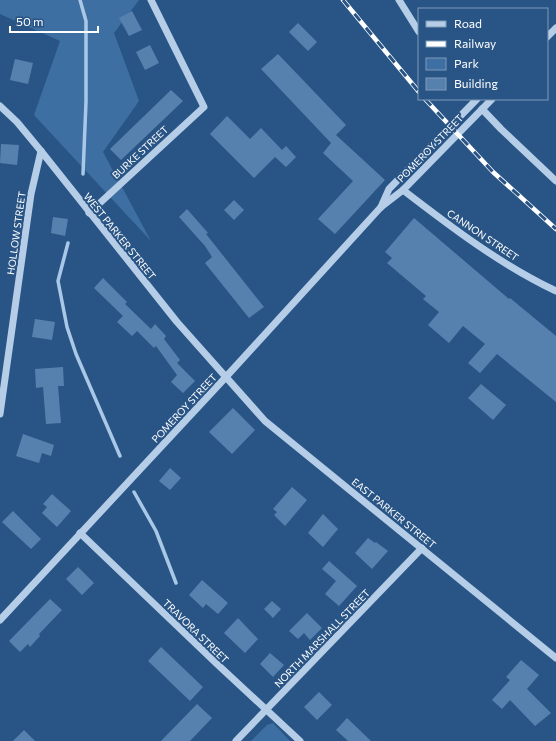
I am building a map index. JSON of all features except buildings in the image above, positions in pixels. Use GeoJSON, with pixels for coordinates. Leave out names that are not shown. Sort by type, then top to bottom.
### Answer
{"type":"FeatureCollection","features":[{"type":"Feature","properties":{"kind":"street","name":"BURKE STREET"},"geometry":{"type":"LineString","coordinates":[[89,213],[204,107],[151,0]]}},
{"type":"Feature","properties":{"kind":"street"},"geometry":{"type":"LineString","coordinates":[[398,0],[418,30]]}},
{"type":"Feature","properties":{"kind":"street"},"geometry":{"type":"LineString","coordinates":[[548,35],[556,28]]}},
{"type":"Feature","properties":{"kind":"street","name":"POMEROY STREET"},"geometry":{"type":"LineString","coordinates":[[381,207],[389,190],[475,100]]}},
{"type":"Feature","properties":{"kind":"street","name":"POMEROY STREET"},"geometry":{"type":"LineString","coordinates":[[0,620],[226,378],[381,207],[404,190],[491,100]]}},
{"type":"Feature","properties":{"kind":"street","name":"WEST PARKER STREET"},"geometry":{"type":"LineString","coordinates":[[0,106],[17,122],[177,322],[226,378]]}},
{"type":"Feature","properties":{"kind":"street"},"geometry":{"type":"LineString","coordinates":[[482,109],[545,172],[556,181]]}},
{"type":"Feature","properties":{"kind":"street","name":"HOLLOW STREET"},"geometry":{"type":"LineString","coordinates":[[0,414],[31,194],[40,151]]}},
{"type":"Feature","properties":{"kind":"street","name":"CANNON STREET"},"geometry":{"type":"LineString","coordinates":[[404,190],[443,220],[526,276],[556,292]]}},
{"type":"Feature","properties":{"kind":"street","name":"EAST PARKER STREET"},"geometry":{"type":"LineString","coordinates":[[226,378],[256,412],[284,438],[422,548],[556,658]]}},
{"type":"Feature","properties":{"kind":"street","name":"TRAVORA STREET"},"geometry":{"type":"LineString","coordinates":[[80,533],[300,741]]}},
{"type":"Feature","properties":{"kind":"street","name":"NORTH MARSHALL STREET"},"geometry":{"type":"LineString","coordinates":[[236,741],[422,548]]}},
{"type":"Feature","properties":{"kind":"green space"},"geometry":{"type":"Polygon","coordinates":[[[0,0],[139,0],[114,33],[139,101],[103,152],[151,241],[34,115],[60,41],[0,14],[0,0]]]}},
{"type":"Feature","properties":{"kind":"green space"},"geometry":{"type":"Polygon","coordinates":[[[273,723],[290,741],[251,741],[267,725],[273,723]]]}},
{"type":"Feature","properties":{"kind":"waterway"},"geometry":{"type":"LineString","coordinates":[[80,0],[86,21],[86,102],[83,174]]}},
{"type":"Feature","properties":{"kind":"waterway"},"geometry":{"type":"LineString","coordinates":[[68,243],[58,281],[67,327],[76,354],[120,456]]}},
{"type":"Feature","properties":{"kind":"waterway"},"geometry":{"type":"LineString","coordinates":[[134,492],[156,531],[176,583]]}},
{"type":"Feature","properties":{"kind":"railway"},"geometry":{"type":"LineString","coordinates":[[343,0],[418,91]]}},
{"type":"Feature","properties":{"kind":"railway"},"geometry":{"type":"LineString","coordinates":[[426,100],[493,172],[556,229]]}}]}
